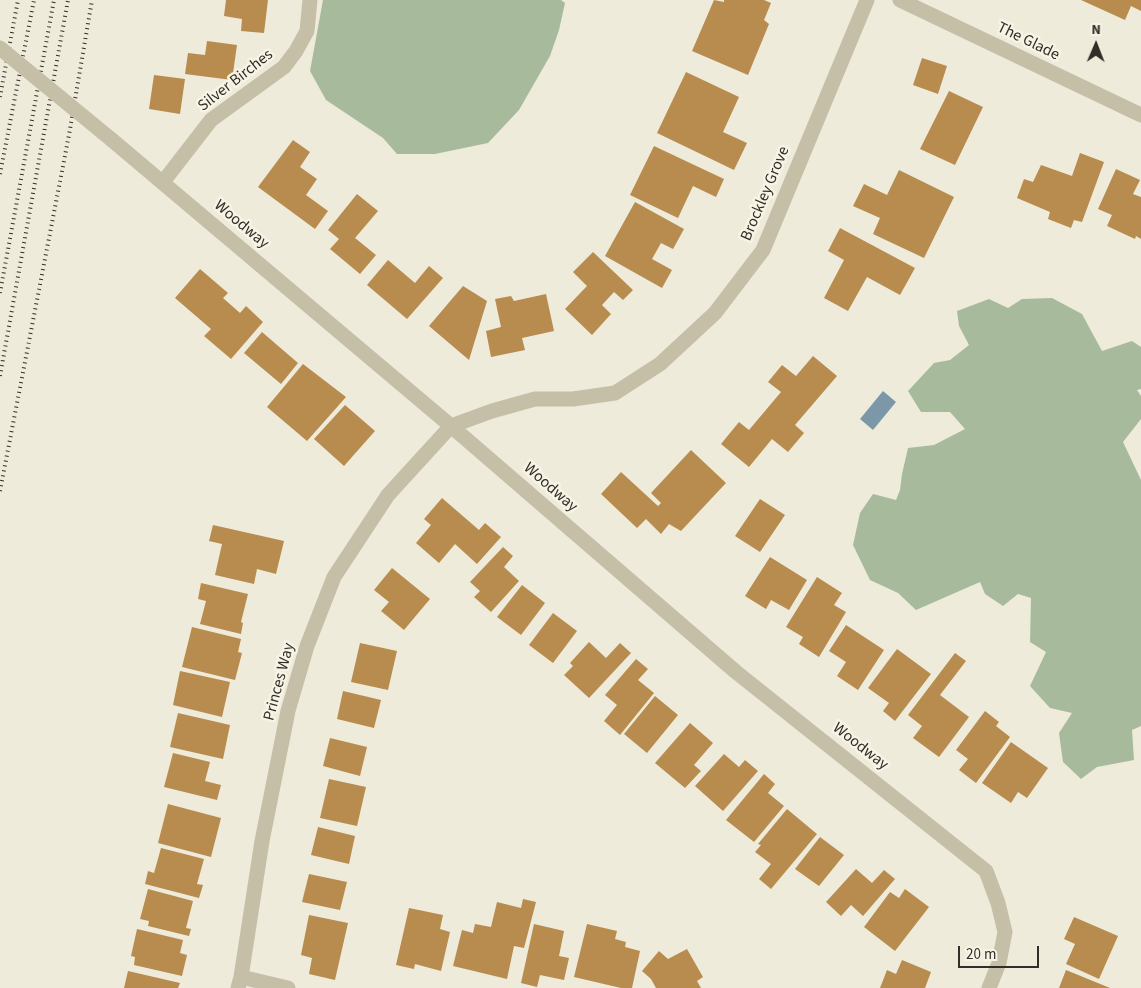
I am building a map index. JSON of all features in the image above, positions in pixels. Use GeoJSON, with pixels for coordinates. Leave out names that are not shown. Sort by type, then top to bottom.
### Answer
{"type":"FeatureCollection","features":[{"type":"Feature","properties":{"kind":"street","name":"Silver Birches"},"geometry":{"type":"LineString","coordinates":[[163,182],[211,120],[284,67],[308,31],[310,0]]}},
{"type":"Feature","properties":{"kind":"street","name":"Brockley Grove"},"geometry":{"type":"LineString","coordinates":[[451,426],[492,411],[535,399],[573,399],[615,393],[660,364],[715,313],[763,250],[867,0]]}},
{"type":"Feature","properties":{"kind":"street","name":"The Glade"},"geometry":{"type":"LineString","coordinates":[[900,0],[1141,115]]}},
{"type":"Feature","properties":{"kind":"street","name":"Woodway"},"geometry":{"type":"LineString","coordinates":[[0,48],[163,182],[451,426],[736,672],[986,871],[998,903],[1005,932],[999,963],[989,988]]}},
{"type":"Feature","properties":{"kind":"street","name":"Princes Way"},"geometry":{"type":"LineString","coordinates":[[240,982],[269,804],[288,711],[307,646],[334,577],[388,495],[451,426]]}},
{"type":"Feature","properties":{"kind":"street"},"geometry":{"type":"LineString","coordinates":[[240,982],[288,988]]}},
{"type":"Feature","properties":{"kind":"green space"},"geometry":{"type":"Polygon","coordinates":[[[323,0],[561,0],[565,3],[559,30],[550,56],[519,110],[488,143],[435,154],[397,154],[383,138],[326,100],[310,71],[323,0]]]}},
{"type":"Feature","properties":{"kind":"green space"},"geometry":{"type":"Polygon","coordinates":[[[1052,298],[1082,314],[1102,351],[1132,341],[1141,347],[1141,389],[1137,390],[1141,396],[1141,419],[1123,442],[1141,480],[1141,726],[1132,730],[1134,760],[1097,767],[1081,779],[1063,762],[1059,733],[1072,713],[1050,708],[1030,686],[1046,652],[1030,642],[1031,598],[1018,594],[1003,606],[985,594],[980,582],[916,610],[898,593],[870,580],[853,545],[860,513],[873,494],[896,500],[900,490],[908,448],[934,445],[965,429],[950,412],[921,412],[908,391],[934,363],[950,360],[969,345],[959,326],[957,311],[989,299],[1008,308],[1022,299],[1052,298]]]}},
{"type":"Feature","properties":{"kind":"water"},"geometry":{"type":"Polygon","coordinates":[[[883,391],[896,402],[873,430],[860,419],[883,391]]]}},
{"type":"Feature","properties":{"kind":"building"},"geometry":{"type":"Polygon","coordinates":[[[226,0],[268,0],[264,33],[241,31],[242,19],[224,16],[226,0]]]}},
{"type":"Feature","properties":{"kind":"building"},"geometry":{"type":"Polygon","coordinates":[[[714,0],[724,2],[724,0],[764,0],[771,3],[764,20],[769,24],[748,75],[692,51],[714,0]]]}},
{"type":"Feature","properties":{"kind":"building"},"geometry":{"type":"Polygon","coordinates":[[[1081,0],[1141,0],[1141,11],[1131,6],[1125,20],[1081,0]]]}},
{"type":"Feature","properties":{"kind":"building"},"geometry":{"type":"Polygon","coordinates":[[[207,41],[237,45],[232,80],[185,74],[188,53],[205,55],[207,41]]]}},
{"type":"Feature","properties":{"kind":"building"},"geometry":{"type":"Polygon","coordinates":[[[922,58],[947,66],[938,94],[913,85],[922,58]]]}},
{"type":"Feature","properties":{"kind":"building"},"geometry":{"type":"Polygon","coordinates":[[[686,72],[739,97],[723,132],[747,143],[734,170],[657,133],[686,72]]]}},
{"type":"Feature","properties":{"kind":"building"},"geometry":{"type":"Polygon","coordinates":[[[154,75],[185,79],[180,114],[149,109],[154,75]]]}},
{"type":"Feature","properties":{"kind":"building"},"geometry":{"type":"Polygon","coordinates":[[[949,91],[983,107],[955,165],[920,149],[949,91]]]}},
{"type":"Feature","properties":{"kind":"building"},"geometry":{"type":"Polygon","coordinates":[[[293,140],[310,152],[300,167],[317,179],[306,195],[328,211],[315,229],[258,187],[293,140]]]}},
{"type":"Feature","properties":{"kind":"building"},"geometry":{"type":"Polygon","coordinates":[[[654,146],[724,179],[716,197],[693,186],[678,218],[630,195],[654,146]]]}},
{"type":"Feature","properties":{"kind":"building"},"geometry":{"type":"Polygon","coordinates":[[[1080,153],[1104,162],[1082,222],[1074,220],[1071,228],[1048,219],[1050,212],[1017,198],[1024,179],[1033,182],[1041,165],[1072,176],[1080,153]]]}},
{"type":"Feature","properties":{"kind":"building"},"geometry":{"type":"Polygon","coordinates":[[[1116,169],[1140,180],[1133,194],[1141,197],[1141,239],[1136,236],[1135,239],[1107,226],[1112,215],[1098,209],[1116,169]]]}},
{"type":"Feature","properties":{"kind":"building"},"geometry":{"type":"Polygon","coordinates":[[[899,170],[954,197],[924,258],[873,234],[880,218],[853,206],[864,184],[887,195],[899,170]]]}},
{"type":"Feature","properties":{"kind":"building"},"geometry":{"type":"Polygon","coordinates":[[[357,194],[378,211],[355,238],[376,255],[360,274],[330,249],[339,239],[328,230],[357,194]]]}},
{"type":"Feature","properties":{"kind":"building"},"geometry":{"type":"Polygon","coordinates":[[[635,202],[684,229],[673,249],[661,243],[652,259],[672,270],[662,288],[605,256],[635,202]]]}},
{"type":"Feature","properties":{"kind":"building"},"geometry":{"type":"Polygon","coordinates":[[[840,228],[915,268],[900,295],[867,277],[848,311],[824,298],[844,260],[828,251],[840,228]]]}},
{"type":"Feature","properties":{"kind":"building"},"geometry":{"type":"Polygon","coordinates":[[[593,252],[633,290],[623,300],[614,292],[602,305],[611,314],[592,335],[565,309],[587,286],[573,272],[593,252]]]}},
{"type":"Feature","properties":{"kind":"building"},"geometry":{"type":"Polygon","coordinates":[[[388,260],[415,283],[429,266],[443,278],[407,319],[367,285],[388,260]]]}},
{"type":"Feature","properties":{"kind":"building"},"geometry":{"type":"Polygon","coordinates":[[[200,269],[228,293],[223,298],[240,313],[246,306],[263,322],[231,359],[204,336],[211,329],[175,298],[200,269]]]}},
{"type":"Feature","properties":{"kind":"building"},"geometry":{"type":"Polygon","coordinates":[[[463,286],[487,301],[469,360],[429,326],[463,286]]]}},
{"type":"Feature","properties":{"kind":"building"},"geometry":{"type":"Polygon","coordinates":[[[546,294],[554,331],[522,338],[525,350],[491,357],[486,331],[501,327],[495,299],[511,296],[514,301],[546,294]]]}},
{"type":"Feature","properties":{"kind":"building"},"geometry":{"type":"Polygon","coordinates":[[[262,332],[298,363],[281,384],[244,353],[262,332]]]}},
{"type":"Feature","properties":{"kind":"building"},"geometry":{"type":"Polygon","coordinates":[[[813,356],[837,376],[795,425],[804,433],[788,452],[772,439],[749,467],[721,444],[739,422],[749,430],[781,392],[768,382],[782,365],[796,376],[813,356]]]}},
{"type":"Feature","properties":{"kind":"building"},"geometry":{"type":"Polygon","coordinates":[[[303,364],[346,397],[307,441],[267,407],[303,364]]]}},
{"type":"Feature","properties":{"kind":"building"},"geometry":{"type":"Polygon","coordinates":[[[345,405],[375,431],[344,466],[314,439],[345,405]]]}},
{"type":"Feature","properties":{"kind":"building"},"geometry":{"type":"Polygon","coordinates":[[[691,450],[726,483],[681,531],[669,524],[661,534],[646,519],[637,528],[601,494],[621,472],[658,506],[661,503],[651,493],[691,450]]]}},
{"type":"Feature","properties":{"kind":"building"},"geometry":{"type":"Polygon","coordinates":[[[442,498],[479,530],[485,523],[501,537],[477,564],[455,544],[439,563],[416,543],[431,525],[424,519],[442,498]]]}},
{"type":"Feature","properties":{"kind":"building"},"geometry":{"type":"Polygon","coordinates":[[[760,499],[785,515],[760,552],[735,536],[760,499]]]}},
{"type":"Feature","properties":{"kind":"building"},"geometry":{"type":"Polygon","coordinates":[[[213,525],[284,541],[276,574],[257,569],[254,584],[215,575],[222,544],[209,541],[213,525]]]}},
{"type":"Feature","properties":{"kind":"building"},"geometry":{"type":"Polygon","coordinates":[[[503,547],[513,556],[504,567],[519,581],[491,612],[474,597],[480,591],[470,582],[503,547]]]}},
{"type":"Feature","properties":{"kind":"building"},"geometry":{"type":"Polygon","coordinates":[[[770,557],[807,580],[789,610],[771,600],[766,609],[745,596],[770,557]]]}},
{"type":"Feature","properties":{"kind":"building"},"geometry":{"type":"Polygon","coordinates":[[[392,568],[430,599],[404,630],[381,611],[389,602],[374,590],[392,568]]]}},
{"type":"Feature","properties":{"kind":"building"},"geometry":{"type":"Polygon","coordinates":[[[817,577],[842,593],[834,605],[846,612],[819,657],[799,644],[803,637],[786,627],[817,577]]]}},
{"type":"Feature","properties":{"kind":"building"},"geometry":{"type":"Polygon","coordinates":[[[201,583],[248,594],[241,622],[243,623],[241,634],[200,624],[206,601],[198,599],[201,583]]]}},
{"type":"Feature","properties":{"kind":"building"},"geometry":{"type":"Polygon","coordinates":[[[522,585],[545,603],[521,635],[497,617],[522,585]]]}},
{"type":"Feature","properties":{"kind":"building"},"geometry":{"type":"Polygon","coordinates":[[[553,613],[577,631],[553,663],[529,645],[553,613]]]}},
{"type":"Feature","properties":{"kind":"building"},"geometry":{"type":"Polygon","coordinates":[[[846,625],[884,650],[858,690],[837,676],[846,662],[829,651],[846,625]]]}},
{"type":"Feature","properties":{"kind":"building"},"geometry":{"type":"Polygon","coordinates":[[[192,627],[241,639],[238,652],[242,653],[235,680],[182,667],[192,627]]]}},
{"type":"Feature","properties":{"kind":"building"},"geometry":{"type":"Polygon","coordinates":[[[589,642],[606,658],[620,643],[631,653],[589,698],[564,675],[573,666],[570,663],[589,642]]]}},
{"type":"Feature","properties":{"kind":"building"},"geometry":{"type":"Polygon","coordinates":[[[360,643],[397,651],[388,690],[351,682],[360,643]]]}},
{"type":"Feature","properties":{"kind":"building"},"geometry":{"type":"Polygon","coordinates":[[[897,649],[931,674],[895,721],[883,711],[889,703],[868,688],[897,649]]]}},
{"type":"Feature","properties":{"kind":"building"},"geometry":{"type":"Polygon","coordinates":[[[955,653],[966,661],[940,695],[969,717],[939,757],[913,738],[922,726],[908,715],[955,653]]]}},
{"type":"Feature","properties":{"kind":"building"},"geometry":{"type":"Polygon","coordinates":[[[636,659],[648,669],[638,680],[654,693],[620,735],[604,721],[617,705],[605,695],[636,659]]]}},
{"type":"Feature","properties":{"kind":"building"},"geometry":{"type":"Polygon","coordinates":[[[180,671],[230,682],[222,717],[173,705],[180,671]]]}},
{"type":"Feature","properties":{"kind":"building"},"geometry":{"type":"Polygon","coordinates":[[[343,691],[381,700],[374,728],[337,719],[343,691]]]}},
{"type":"Feature","properties":{"kind":"building"},"geometry":{"type":"Polygon","coordinates":[[[655,696],[678,715],[647,753],[624,734],[655,696]]]}},
{"type":"Feature","properties":{"kind":"building"},"geometry":{"type":"Polygon","coordinates":[[[985,711],[999,722],[996,726],[1010,737],[976,783],[959,770],[968,759],[956,750],[985,711]]]}},
{"type":"Feature","properties":{"kind":"building"},"geometry":{"type":"Polygon","coordinates":[[[178,713],[230,725],[223,759],[170,747],[178,713]]]}},
{"type":"Feature","properties":{"kind":"building"},"geometry":{"type":"Polygon","coordinates":[[[690,723],[713,743],[694,765],[701,771],[685,788],[655,763],[690,723]]]}},
{"type":"Feature","properties":{"kind":"building"},"geometry":{"type":"Polygon","coordinates":[[[330,738],[367,747],[360,776],[323,766],[330,738]]]}},
{"type":"Feature","properties":{"kind":"building"},"geometry":{"type":"Polygon","coordinates":[[[1011,742],[1048,768],[1027,798],[1018,792],[1011,803],[982,783],[1011,742]]]}},
{"type":"Feature","properties":{"kind":"building"},"geometry":{"type":"Polygon","coordinates":[[[173,753],[210,762],[205,781],[221,785],[217,800],[164,787],[173,753]]]}},
{"type":"Feature","properties":{"kind":"building"},"geometry":{"type":"Polygon","coordinates":[[[724,754],[739,767],[745,760],[758,771],[723,811],[695,786],[724,754]]]}},
{"type":"Feature","properties":{"kind":"building"},"geometry":{"type":"Polygon","coordinates":[[[764,774],[775,784],[768,793],[784,806],[754,842],[726,820],[764,774]]]}},
{"type":"Feature","properties":{"kind":"building"},"geometry":{"type":"Polygon","coordinates":[[[329,779],[366,787],[357,826],[320,818],[329,779]]]}},
{"type":"Feature","properties":{"kind":"building"},"geometry":{"type":"Polygon","coordinates":[[[168,804],[221,818],[211,857],[158,843],[168,804]]]}},
{"type":"Feature","properties":{"kind":"building"},"geometry":{"type":"Polygon","coordinates":[[[787,809],[817,834],[771,889],[759,879],[771,864],[755,852],[761,845],[758,844],[787,809]]]}},
{"type":"Feature","properties":{"kind":"building"},"geometry":{"type":"Polygon","coordinates":[[[318,827],[355,836],[349,864],[311,855],[318,827]]]}},
{"type":"Feature","properties":{"kind":"building"},"geometry":{"type":"Polygon","coordinates":[[[820,837],[844,855],[819,886],[795,869],[820,837]]]}},
{"type":"Feature","properties":{"kind":"building"},"geometry":{"type":"Polygon","coordinates":[[[161,848],[204,859],[197,884],[203,885],[199,898],[145,884],[148,871],[154,873],[161,848]]]}},
{"type":"Feature","properties":{"kind":"building"},"geometry":{"type":"Polygon","coordinates":[[[856,869],[872,883],[884,870],[895,879],[863,916],[851,905],[841,916],[826,902],[856,869]]]}},
{"type":"Feature","properties":{"kind":"building"},"geometry":{"type":"Polygon","coordinates":[[[309,874],[347,882],[340,910],[302,902],[309,874]]]}},
{"type":"Feature","properties":{"kind":"building"},"geometry":{"type":"Polygon","coordinates":[[[148,889],[193,901],[186,928],[191,929],[189,936],[148,926],[149,921],[140,919],[148,889]]]}},
{"type":"Feature","properties":{"kind":"building"},"geometry":{"type":"Polygon","coordinates":[[[905,889],[929,907],[895,951],[864,927],[890,892],[899,898],[905,889]]]}},
{"type":"Feature","properties":{"kind":"building"},"geometry":{"type":"Polygon","coordinates":[[[523,899],[536,902],[524,948],[514,946],[507,979],[453,966],[462,930],[473,933],[475,924],[491,927],[497,902],[521,908],[523,899]]]}},
{"type":"Feature","properties":{"kind":"building"},"geometry":{"type":"Polygon","coordinates":[[[409,908],[443,915],[440,929],[450,932],[441,971],[415,964],[414,969],[396,965],[409,908]]]}},
{"type":"Feature","properties":{"kind":"building"},"geometry":{"type":"Polygon","coordinates":[[[309,915],[348,923],[335,980],[309,974],[312,958],[301,955],[309,915]]]}},
{"type":"Feature","properties":{"kind":"building"},"geometry":{"type":"Polygon","coordinates":[[[1074,917],[1118,936],[1099,979],[1066,964],[1075,944],[1064,939],[1074,917]]]}},
{"type":"Feature","properties":{"kind":"building"},"geometry":{"type":"Polygon","coordinates":[[[534,924],[564,931],[559,956],[569,958],[564,980],[540,975],[537,987],[521,983],[534,924]]]}},
{"type":"Feature","properties":{"kind":"building"},"geometry":{"type":"Polygon","coordinates":[[[587,924],[617,931],[615,939],[626,942],[625,947],[640,951],[632,988],[621,988],[574,977],[587,924]]]}},
{"type":"Feature","properties":{"kind":"building"},"geometry":{"type":"Polygon","coordinates":[[[137,929],[183,940],[180,953],[187,955],[182,976],[134,965],[135,957],[131,956],[137,929]]]}},
{"type":"Feature","properties":{"kind":"building"},"geometry":{"type":"Polygon","coordinates":[[[687,949],[703,977],[697,981],[701,988],[656,988],[651,979],[642,971],[659,951],[668,959],[687,949]]]}},
{"type":"Feature","properties":{"kind":"building"},"geometry":{"type":"Polygon","coordinates":[[[902,960],[931,972],[925,988],[880,988],[887,970],[896,974],[902,960]]]}},
{"type":"Feature","properties":{"kind":"building"},"geometry":{"type":"Polygon","coordinates":[[[1066,970],[1110,988],[1059,988],[1066,970]]]}},
{"type":"Feature","properties":{"kind":"building"},"geometry":{"type":"Polygon","coordinates":[[[128,971],[180,983],[178,988],[124,988],[128,971]]]}},
{"type":"Feature","properties":{"kind":"railway"},"geometry":{"type":"LineString","coordinates":[[0,97],[18,0]]}},
{"type":"Feature","properties":{"kind":"railway"},"geometry":{"type":"LineString","coordinates":[[0,174],[34,0]]}},
{"type":"Feature","properties":{"kind":"railway"},"geometry":{"type":"LineString","coordinates":[[0,293],[54,0]]}},
{"type":"Feature","properties":{"kind":"railway"},"geometry":{"type":"LineString","coordinates":[[0,376],[68,0]]}},
{"type":"Feature","properties":{"kind":"railway"},"geometry":{"type":"LineString","coordinates":[[0,491],[69,135],[92,0]]}}]}
